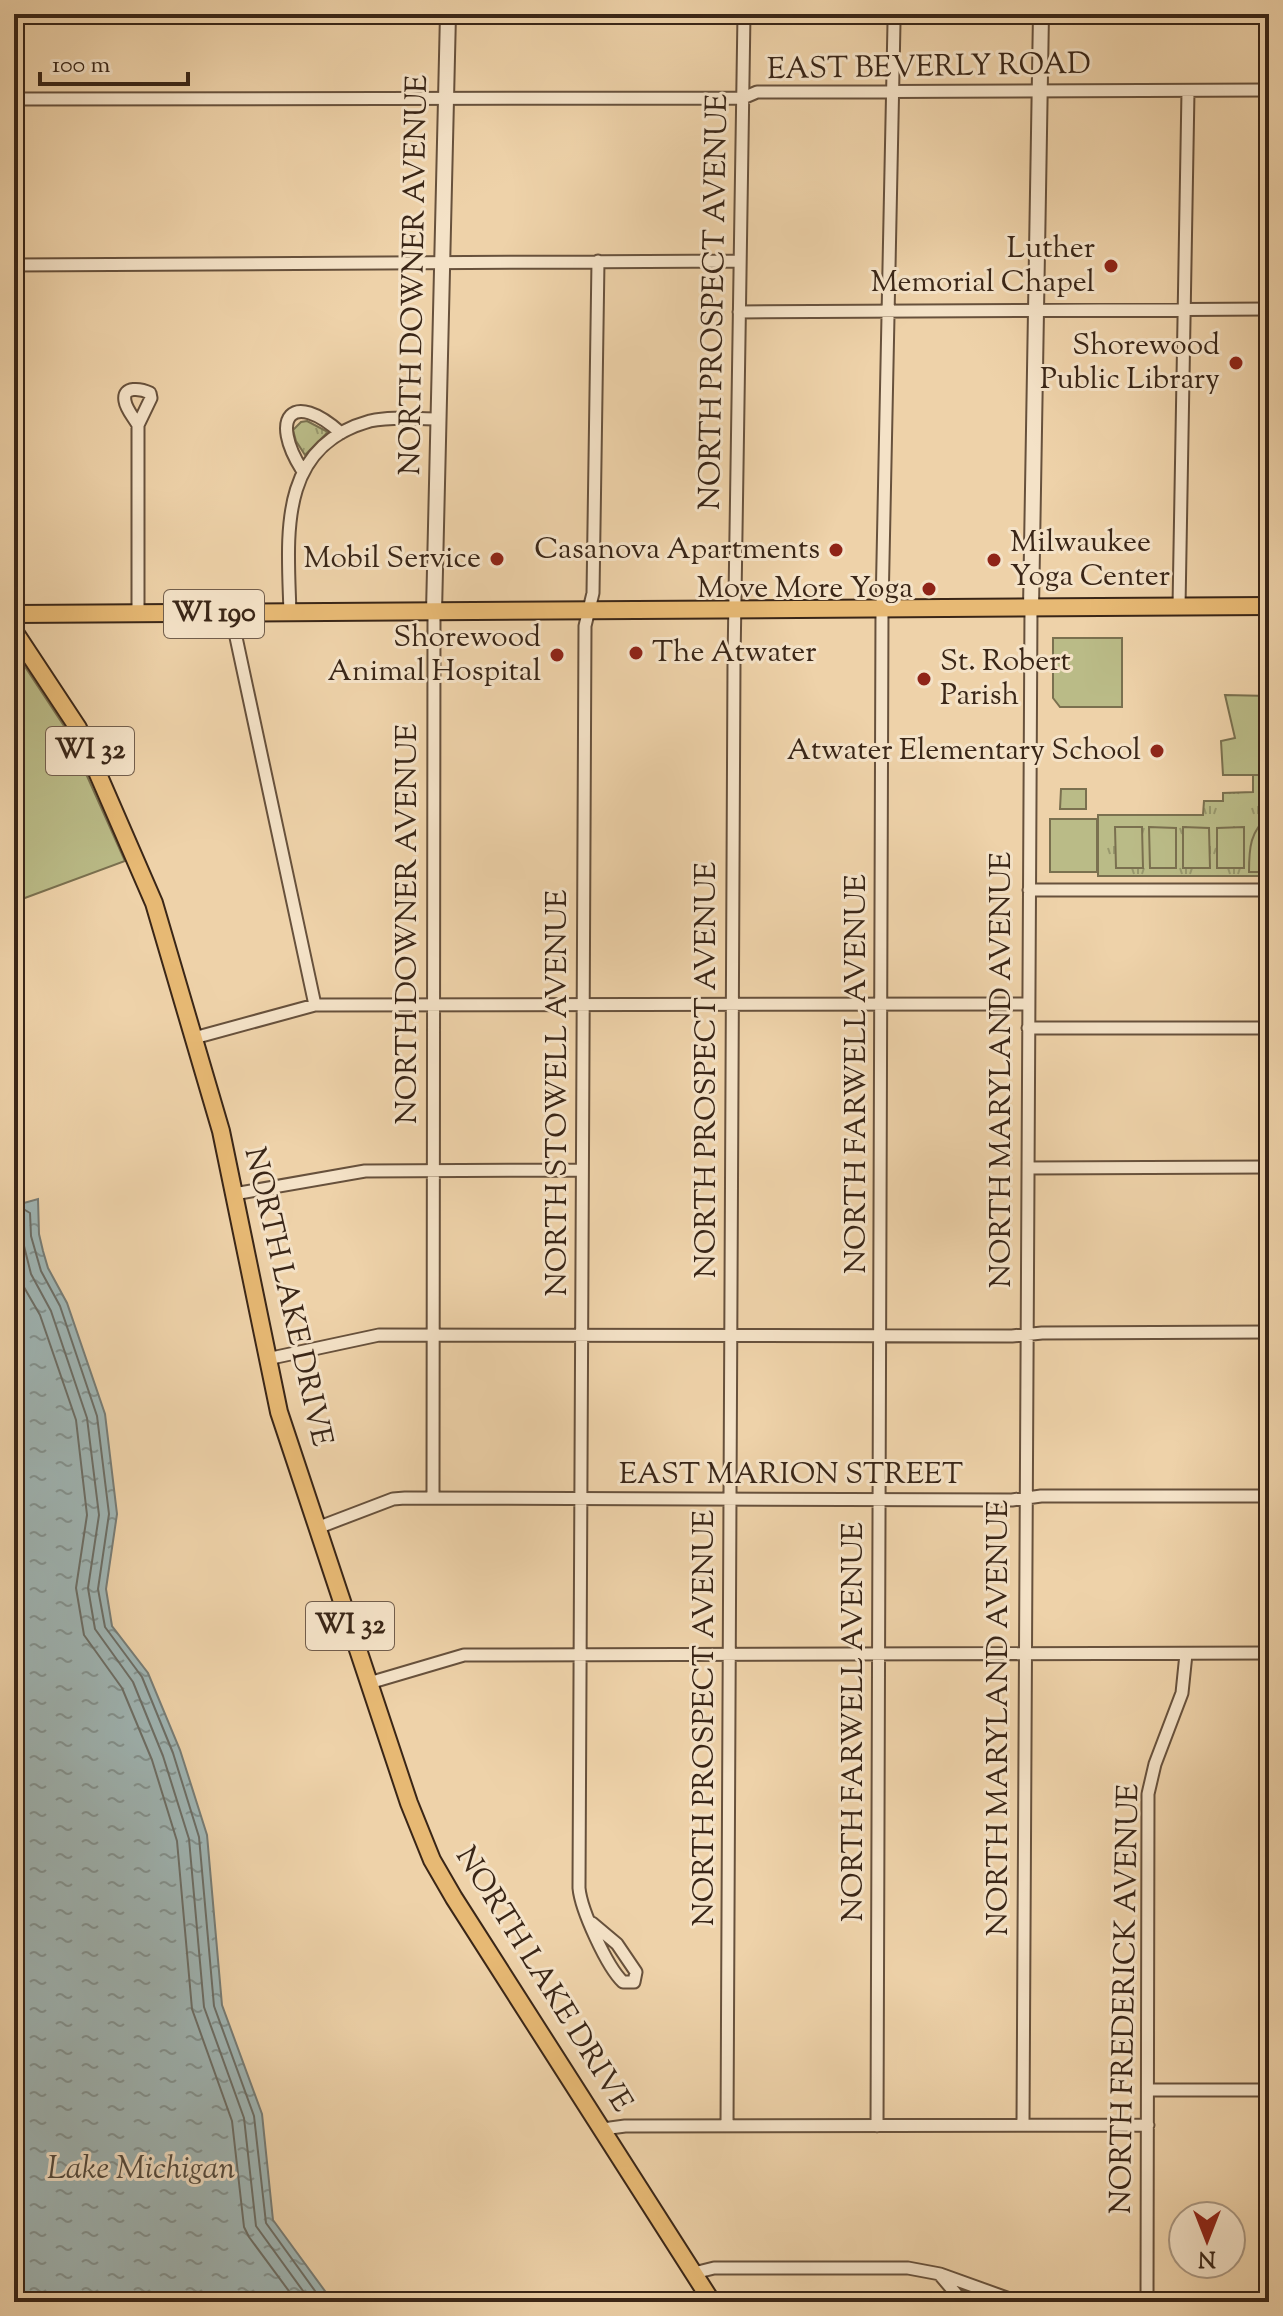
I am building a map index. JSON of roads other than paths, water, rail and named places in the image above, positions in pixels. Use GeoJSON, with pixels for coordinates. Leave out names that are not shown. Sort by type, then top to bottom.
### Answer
{"type":"FeatureCollection","features":[{"type":"Feature","properties":{"kind":"main road","name":"WI 190"},"geometry":{"type":"LineString","coordinates":[[14,614],[1269,606]]}},
{"type":"Feature","properties":{"kind":"main road","name":"NORTH LAKE DRIVE"},"geometry":{"type":"LineString","coordinates":[[14,631],[78,728],[154,903],[221,1131],[279,1412],[409,1803],[432,1860],[712,2302]]}},
{"type":"Feature","properties":{"kind":"street","name":"NORTH DOWNER AVENUE"},"geometry":{"type":"LineString","coordinates":[[433,1498],[434,612],[448,14]]}},
{"type":"Feature","properties":{"kind":"street","name":"NORTH PROSPECT AVENUE"},"geometry":{"type":"LineString","coordinates":[[727,2126],[734,610],[744,14]]}},
{"type":"Feature","properties":{"kind":"street","name":"NORTH MARYLAND AVENUE"},"geometry":{"type":"LineString","coordinates":[[1023,2125],[1031,608],[1041,14]]}},
{"type":"Feature","properties":{"kind":"street","name":"NORTH FARWELL AVENUE"},"geometry":{"type":"LineString","coordinates":[[877,2126],[882,609],[894,23]]}},
{"type":"Feature","properties":{"kind":"street","name":"EAST BEVERLY ROAD"},"geometry":{"type":"LineString","coordinates":[[14,99],[743,98],[757,92],[1269,90]]}},
{"type":"Feature","properties":{"kind":"street"},"geometry":{"type":"LineString","coordinates":[[1179,607],[1188,91]]}},
{"type":"Feature","properties":{"kind":"street","name":"NORTH STOWELL AVENUE"},"geometry":{"type":"LineString","coordinates":[[592,1923],[624,1952],[636,1972],[634,1982],[623,1982],[603,1952],[582,1904],[579,1888],[585,626],[593,593],[598,261]]}},
{"type":"Feature","properties":{"kind":"street"},"geometry":{"type":"LineString","coordinates":[[14,265],[739,261]]}},
{"type":"Feature","properties":{"kind":"street"},"geometry":{"type":"LineString","coordinates":[[739,312],[1269,309]]}},
{"type":"Feature","properties":{"kind":"street"},"geometry":{"type":"LineString","coordinates":[[302,470],[285,431],[287,420],[293,414],[305,411],[318,414],[341,433]]}},
{"type":"Feature","properties":{"kind":"street"},"geometry":{"type":"LineString","coordinates":[[290,614],[289,523],[302,470],[320,449],[341,433],[371,421],[439,419]]}},
{"type":"Feature","properties":{"kind":"street"},"geometry":{"type":"LineString","coordinates":[[138,425],[138,615]]}},
{"type":"Feature","properties":{"kind":"street"},"geometry":{"type":"LineString","coordinates":[[231,614],[315,1005]]}},
{"type":"Feature","properties":{"kind":"street"},"geometry":{"type":"LineString","coordinates":[[1029,890],[1269,890]]}},
{"type":"Feature","properties":{"kind":"street"},"geometry":{"type":"LineString","coordinates":[[194,1038],[315,1005],[1028,1004]]}},
{"type":"Feature","properties":{"kind":"street"},"geometry":{"type":"LineString","coordinates":[[1028,1028],[1269,1028]]}},
{"type":"Feature","properties":{"kind":"street"},"geometry":{"type":"LineString","coordinates":[[1028,1168],[1269,1167]]}},
{"type":"Feature","properties":{"kind":"street"},"geometry":{"type":"LineString","coordinates":[[234,1194],[365,1171],[581,1170]]}},
{"type":"Feature","properties":{"kind":"street"},"geometry":{"type":"LineString","coordinates":[[267,1359],[379,1335],[880,1336],[1269,1332]]}},
{"type":"Feature","properties":{"kind":"street","name":"EAST MARION STREET"},"geometry":{"type":"LineString","coordinates":[[317,1528],[393,1499],[1269,1496]]}},
{"type":"Feature","properties":{"kind":"street"},"geometry":{"type":"LineString","coordinates":[[369,1683],[464,1655],[1269,1653]]}},
{"type":"Feature","properties":{"kind":"street","name":"NORTH FREDERICK AVENUE"},"geometry":{"type":"LineString","coordinates":[[1147,2302],[1148,1794],[1155,1764],[1182,1693],[1186,1654]]}},
{"type":"Feature","properties":{"kind":"street"},"geometry":{"type":"LineString","coordinates":[[1148,2090],[1269,2090]]}},
{"type":"Feature","properties":{"kind":"street"},"geometry":{"type":"LineString","coordinates":[[603,2129],[625,2126],[1148,2125]]}},
{"type":"Feature","properties":{"kind":"street"},"geometry":{"type":"LineString","coordinates":[[694,2273],[714,2268],[908,2268],[940,2274],[1018,2302]]}},
{"type":"Feature","properties":{"kind":"street"},"geometry":{"type":"LineString","coordinates":[[940,2274],[963,2302]]}},
{"type":"Feature","properties":{"kind":"water","name":"Lake Michigan"},"geometry":{"type":"Polygon","coordinates":[[[14,1146],[21,1171],[24,1203],[38,1199],[39,1234],[48,1268],[67,1303],[105,1414],[117,1514],[106,1589],[112,1626],[148,1673],[180,1750],[207,1835],[222,2005],[262,2114],[273,2220],[333,2302],[14,2302],[14,1146]]]}},
{"type":"Feature","properties":{"kind":"place","name":"Luther Memorial Chapel"},"geometry":{"type":"Point","coordinates":[1111,266]}},
{"type":"Feature","properties":{"kind":"place","name":"Shorewood Public Library"},"geometry":{"type":"Point","coordinates":[1236,363]}},
{"type":"Feature","properties":{"kind":"place","name":"Casanova Apartments"},"geometry":{"type":"Point","coordinates":[836,550]}},
{"type":"Feature","properties":{"kind":"place","name":"Mobil Service"},"geometry":{"type":"Point","coordinates":[497,559]}},
{"type":"Feature","properties":{"kind":"place","name":"Milwaukee Yoga Center"},"geometry":{"type":"Point","coordinates":[994,560]}},
{"type":"Feature","properties":{"kind":"place","name":"Move More Yoga"},"geometry":{"type":"Point","coordinates":[929,589]}},
{"type":"Feature","properties":{"kind":"place","name":"The Atwater"},"geometry":{"type":"Point","coordinates":[636,653]}},
{"type":"Feature","properties":{"kind":"place","name":"Shorewood Animal Hospital"},"geometry":{"type":"Point","coordinates":[557,655]}},
{"type":"Feature","properties":{"kind":"place","name":"St. Robert Parish"},"geometry":{"type":"Point","coordinates":[924,679]}},
{"type":"Feature","properties":{"kind":"place","name":"Atwater Elementary School"},"geometry":{"type":"Point","coordinates":[1157,751]}}]}
